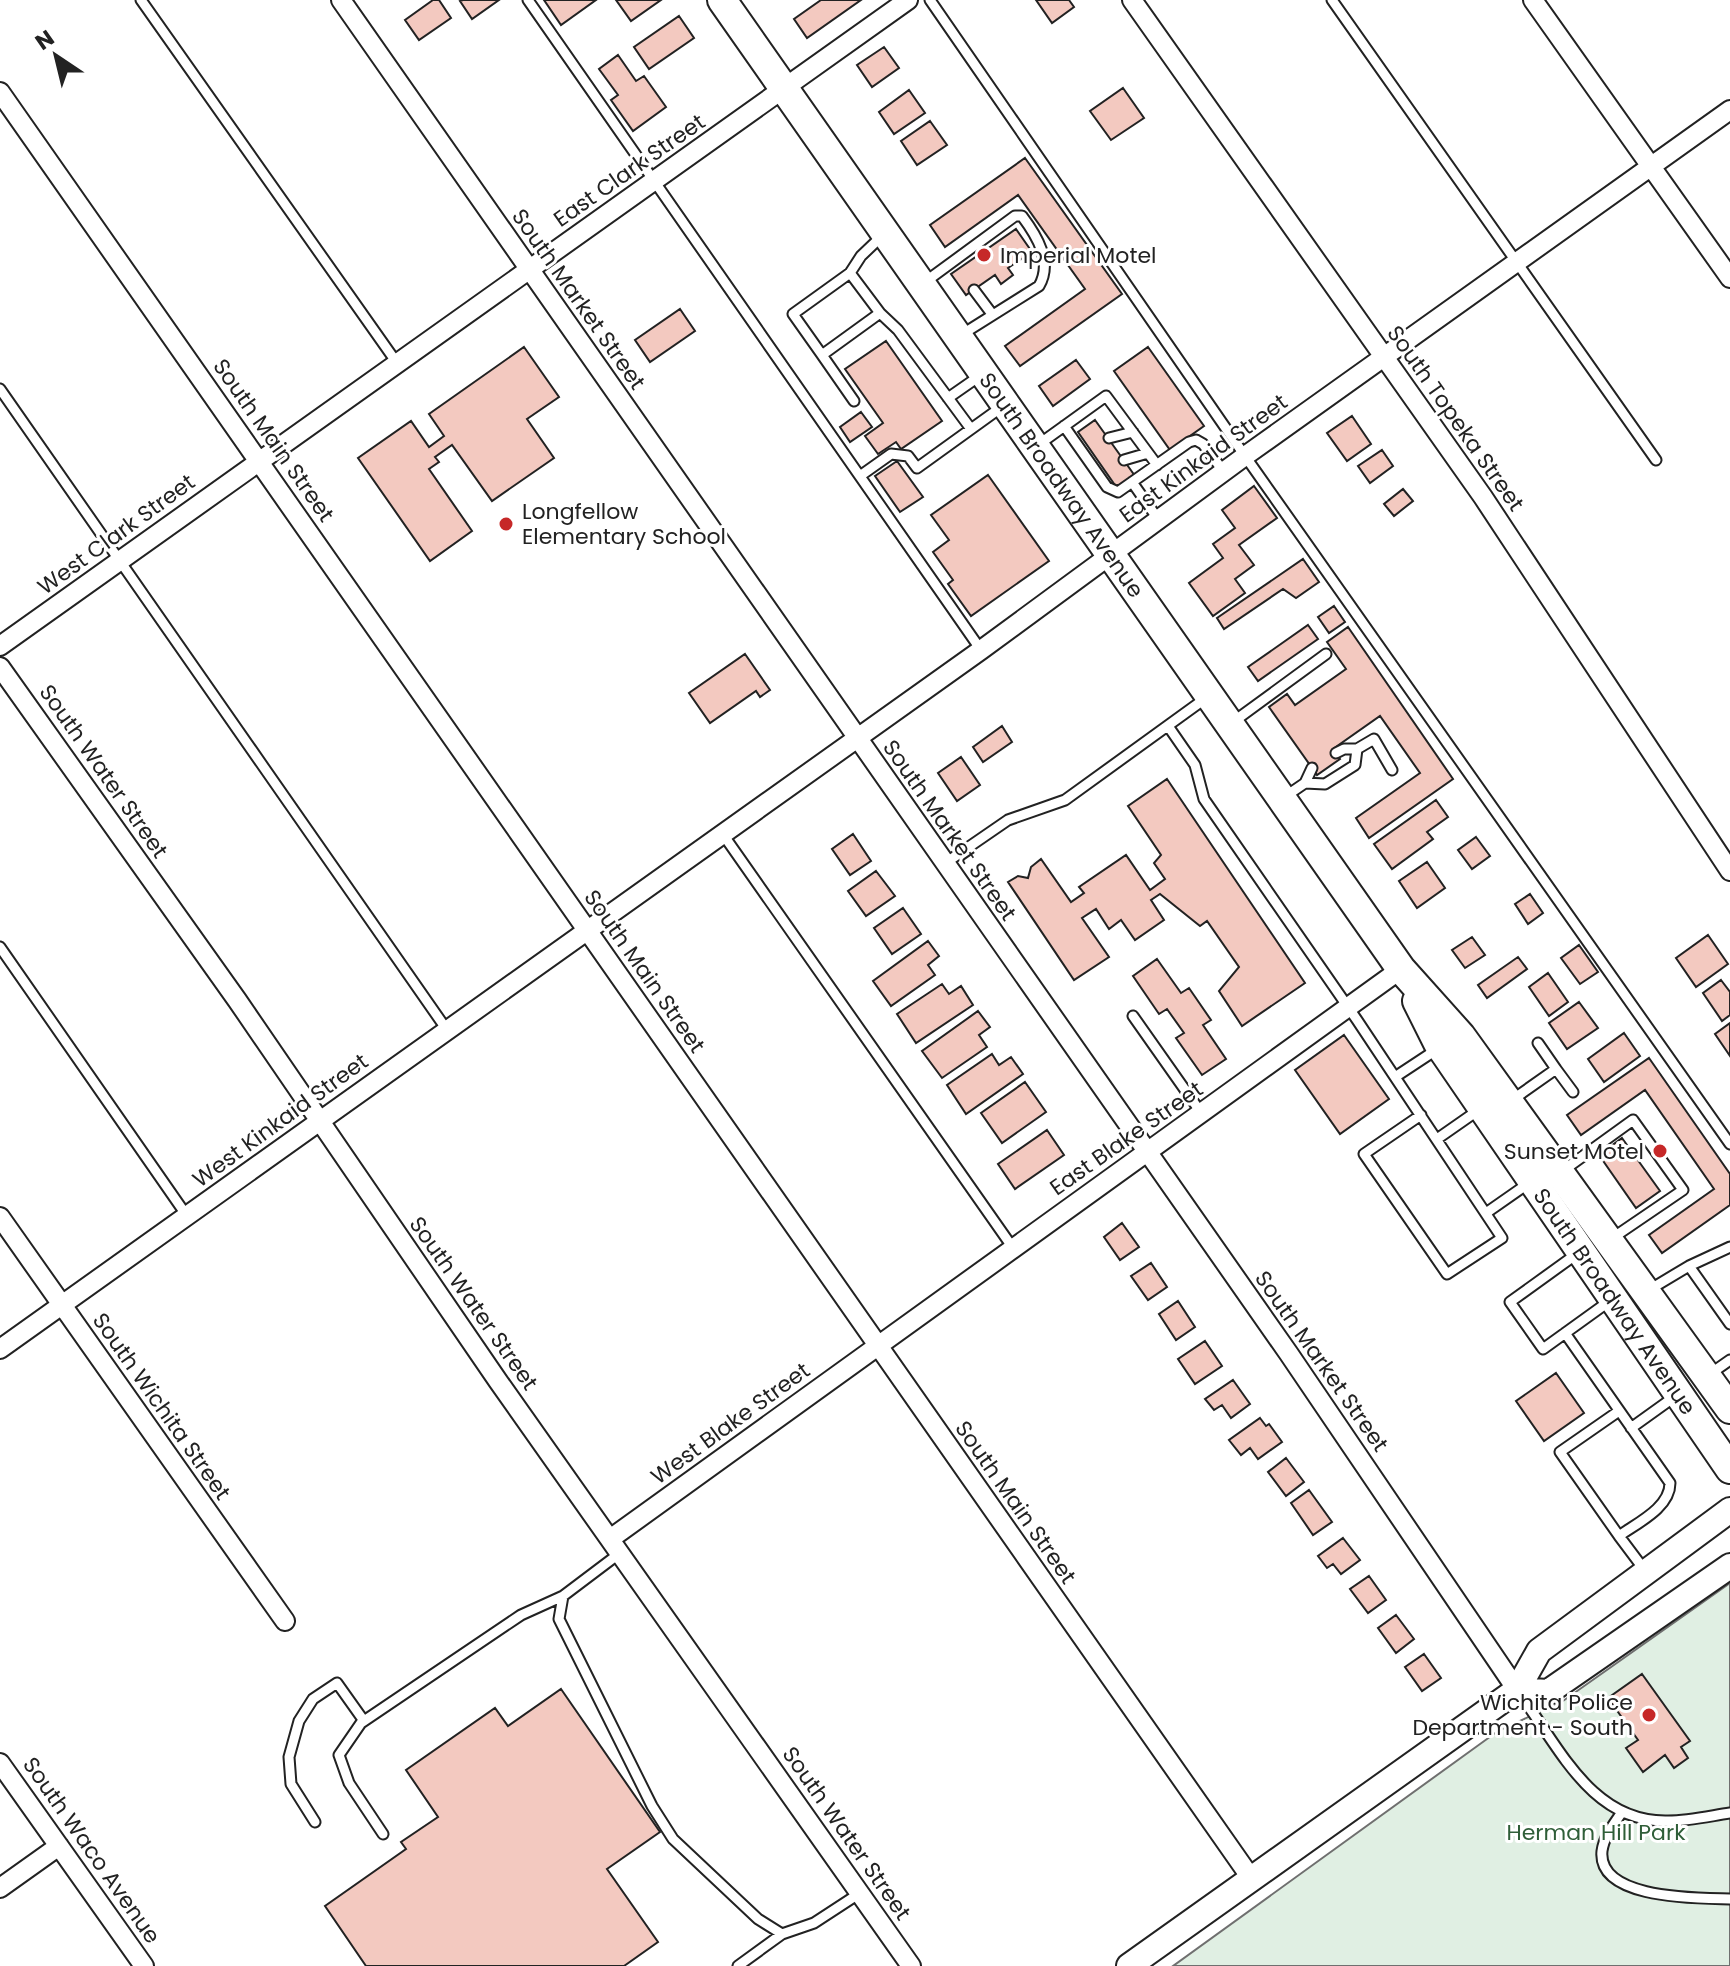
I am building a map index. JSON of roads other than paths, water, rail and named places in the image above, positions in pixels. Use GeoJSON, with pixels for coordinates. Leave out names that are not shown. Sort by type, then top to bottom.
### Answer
{"type":"FeatureCollection","features":[{"type":"Feature","properties":{"kind":"main road","name":"South Broadway Avenue"},"geometry":{"type":"LineString","coordinates":[[722,0],[1230,724],[1294,791],[1401,969],[1441,1047],[1496,1105]]}},
{"type":"Feature","properties":{"kind":"main road","name":"South Broadway Avenue"},"geometry":{"type":"LineString","coordinates":[[1401,969],[1461,1036],[1496,1105],[1546,1177],[1581,1251],[1730,1469]]}},
{"type":"Feature","properties":{"kind":"main road","name":"South Broadway Avenue"},"geometry":{"type":"LineString","coordinates":[[1546,1177],[1609,1241],[1730,1409]]}},
{"type":"Feature","properties":{"kind":"main road"},"geometry":{"type":"LineString","coordinates":[[1129,1966],[1517,1690],[1539,1651],[1730,1510]]}},
{"type":"Feature","properties":{"kind":"main road"},"geometry":{"type":"LineString","coordinates":[[1517,1690],[1548,1692],[1730,1566]]}},
{"type":"Feature","properties":{"kind":"street","name":"South Market Street"},"geometry":{"type":"LineString","coordinates":[[341,0],[1289,1354],[1517,1690]]}},
{"type":"Feature","properties":{"kind":"street","name":"East Clark Street"},"geometry":{"type":"LineString","coordinates":[[259,461],[908,0]]}},
{"type":"Feature","properties":{"kind":"street","name":"South Topeka Street"},"geometry":{"type":"LineString","coordinates":[[1132,0],[1483,497],[1730,871]]}},
{"type":"Feature","properties":{"kind":"street"},"geometry":{"type":"LineString","coordinates":[[1533,0],[1730,278]]}},
{"type":"Feature","properties":{"kind":"street","name":"South Main Street"},"geometry":{"type":"LineString","coordinates":[[0,92],[1251,1878]]}},
{"type":"Feature","properties":{"kind":"street","name":"East Kinkaid Street"},"geometry":{"type":"LineString","coordinates":[[587,930],[1730,110]]}},
{"type":"Feature","properties":{"kind":"street","name":"West Clark Street"},"geometry":{"type":"LineString","coordinates":[[0,646],[259,461]]}},
{"type":"Feature","properties":{"kind":"street","name":"South Water Street"},"geometry":{"type":"LineString","coordinates":[[0,667],[911,1966]]}},
{"type":"Feature","properties":{"kind":"street","name":"West Kinkaid Street"},"geometry":{"type":"LineString","coordinates":[[0,1349],[587,930]]}},
{"type":"Feature","properties":{"kind":"street","name":"East Blake Street"},"geometry":{"type":"LineString","coordinates":[[878,1345],[1401,969]]}},
{"type":"Feature","properties":{"kind":"street","name":"South Wichita Street"},"geometry":{"type":"LineString","coordinates":[[0,1217],[285,1621]]}},
{"type":"Feature","properties":{"kind":"street","name":"West Blake Street"},"geometry":{"type":"LineString","coordinates":[[615,1546],[878,1345]]}},
{"type":"Feature","properties":{"kind":"street","name":"South Waco Avenue"},"geometry":{"type":"LineString","coordinates":[[0,1763],[144,1966]]}},
{"type":"Feature","properties":{"kind":"street"},"geometry":{"type":"LineString","coordinates":[[0,1888],[59,1846]]}},
{"type":"Feature","properties":{"kind":"lane"},"geometry":{"type":"LineString","coordinates":[[141,0],[397,363]]}},
{"type":"Feature","properties":{"kind":"lane"},"geometry":{"type":"LineString","coordinates":[[528,0],[981,650]]}},
{"type":"Feature","properties":{"kind":"lane"},"geometry":{"type":"LineString","coordinates":[[930,0],[1245,456],[1730,1144]]}},
{"type":"Feature","properties":{"kind":"lane"},"geometry":{"type":"LineString","coordinates":[[1332,0],[1656,460]]}},
{"type":"Feature","properties":{"kind":"lane"},"geometry":{"type":"LineString","coordinates":[[922,285],[956,265],[1015,216],[1022,216],[1032,229],[1043,253],[1045,274],[1039,286],[958,337]]}},
{"type":"Feature","properties":{"kind":"lane"},"geometry":{"type":"LineString","coordinates":[[854,401],[793,314],[850,273],[861,256],[885,233]]}},
{"type":"Feature","properties":{"kind":"lane"},"geometry":{"type":"LineString","coordinates":[[850,273],[880,313],[898,330],[971,429]]}},
{"type":"Feature","properties":{"kind":"lane"},"geometry":{"type":"LineString","coordinates":[[974,290],[992,314]]}},
{"type":"Feature","properties":{"kind":"lane"},"geometry":{"type":"LineString","coordinates":[[822,355],[880,313]]}},
{"type":"Feature","properties":{"kind":"lane"},"geometry":{"type":"LineString","coordinates":[[948,398],[983,373]]}},
{"type":"Feature","properties":{"kind":"lane"},"geometry":{"type":"LineString","coordinates":[[0,389],[447,1030]]}},
{"type":"Feature","properties":{"kind":"lane"},"geometry":{"type":"LineString","coordinates":[[1035,447],[1106,396],[1157,465]]}},
{"type":"Feature","properties":{"kind":"lane"},"geometry":{"type":"LineString","coordinates":[[860,476],[891,454],[908,456],[917,468],[1005,404]]}},
{"type":"Feature","properties":{"kind":"lane"},"geometry":{"type":"LineString","coordinates":[[1064,426],[1097,467],[1107,487],[1118,492],[1196,440],[1203,444],[1224,472]]}},
{"type":"Feature","properties":{"kind":"lane"},"geometry":{"type":"LineString","coordinates":[[1109,438],[1133,432]]}},
{"type":"Feature","properties":{"kind":"lane"},"geometry":{"type":"LineString","coordinates":[[1124,460],[1148,453]]}},
{"type":"Feature","properties":{"kind":"lane"},"geometry":{"type":"LineString","coordinates":[[1132,482],[1158,519]]}},
{"type":"Feature","properties":{"kind":"lane"},"geometry":{"type":"LineString","coordinates":[[1230,724],[1326,654]]}},
{"type":"Feature","properties":{"kind":"lane"},"geometry":{"type":"LineString","coordinates":[[944,864],[1008,820],[1065,800],[1210,696]]}},
{"type":"Feature","properties":{"kind":"lane"},"geometry":{"type":"LineString","coordinates":[[1168,726],[1195,765],[1204,799],[1348,1006],[1395,1077],[1421,1115],[1437,1139],[1502,1238],[1447,1274],[1364,1154],[1421,1115]]}},
{"type":"Feature","properties":{"kind":"lane"},"geometry":{"type":"LineString","coordinates":[[1336,753],[1344,749],[1357,749],[1374,739],[1392,770]]}},
{"type":"Feature","properties":{"kind":"lane"},"geometry":{"type":"LineString","coordinates":[[1294,791],[1325,784],[1355,765],[1357,749]]}},
{"type":"Feature","properties":{"kind":"lane"},"geometry":{"type":"LineString","coordinates":[[1294,791],[1312,768]]}},
{"type":"Feature","properties":{"kind":"lane"},"geometry":{"type":"LineString","coordinates":[[722,833],[1013,1248]]}},
{"type":"Feature","properties":{"kind":"lane"},"geometry":{"type":"LineString","coordinates":[[0,947],[187,1216]]}},
{"type":"Feature","properties":{"kind":"lane"},"geometry":{"type":"LineString","coordinates":[[1133,1016],[1202,1114]]}},
{"type":"Feature","properties":{"kind":"lane"},"geometry":{"type":"LineString","coordinates":[[1538,1043],[1573,1092]]}},
{"type":"Feature","properties":{"kind":"lane"},"geometry":{"type":"LineString","coordinates":[[1395,1077],[1441,1047]]}},
{"type":"Feature","properties":{"kind":"lane"},"geometry":{"type":"LineString","coordinates":[[1437,1139],[1556,1069]]}},
{"type":"Feature","properties":{"kind":"lane"},"geometry":{"type":"LineString","coordinates":[[1486,1213],[1633,1120],[1683,1190],[1609,1241]]}},
{"type":"Feature","properties":{"kind":"lane"},"geometry":{"type":"LineString","coordinates":[[1646,1292],[1689,1266],[1730,1247]]}},
{"type":"Feature","properties":{"kind":"lane"},"geometry":{"type":"LineString","coordinates":[[1581,1251],[1510,1302],[1543,1349],[1613,1298]]}},
{"type":"Feature","properties":{"kind":"lane"},"geometry":{"type":"LineString","coordinates":[[1689,1266],[1730,1324]]}},
{"type":"Feature","properties":{"kind":"lane"},"geometry":{"type":"LineString","coordinates":[[1565,1333],[1670,1483],[1670,1494],[1660,1507],[1619,1536]]}},
{"type":"Feature","properties":{"kind":"lane"},"geometry":{"type":"LineString","coordinates":[[1707,1377],[1730,1360]]}},
{"type":"Feature","properties":{"kind":"lane"},"geometry":{"type":"LineString","coordinates":[[1631,1428],[1679,1394]]}},
{"type":"Feature","properties":{"kind":"lane"},"geometry":{"type":"LineString","coordinates":[[1619,1411],[1560,1452],[1646,1572]]}},
{"type":"Feature","properties":{"kind":"lane"},"geometry":{"type":"LineString","coordinates":[[383,1834],[349,1783],[339,1755],[364,1721],[521,1615],[563,1596],[615,1546]]}},
{"type":"Feature","properties":{"kind":"lane"},"geometry":{"type":"LineString","coordinates":[[563,1596],[559,1619],[673,1839],[758,1919],[782,1934]]}},
{"type":"Feature","properties":{"kind":"lane"},"geometry":{"type":"LineString","coordinates":[[315,1822],[291,1784],[289,1757],[299,1721],[313,1699],[337,1683],[364,1721]]}},
{"type":"Feature","properties":{"kind":"lane"},"geometry":{"type":"LineString","coordinates":[[1517,1690],[1579,1778],[1595,1796],[1622,1812],[1667,1821],[1730,1813]]}},
{"type":"Feature","properties":{"kind":"lane"},"geometry":{"type":"LineString","coordinates":[[1622,1812],[1602,1850],[1607,1871],[1614,1879],[1671,1897],[1730,1899]]}},
{"type":"Feature","properties":{"kind":"lane"},"geometry":{"type":"LineString","coordinates":[[738,1966],[782,1934],[814,1923],[860,1893]]}},
{"type":"Feature","properties":{"kind":"place","name":"Imperial Motel"},"geometry":{"type":"Point","coordinates":[984,255]}},
{"type":"Feature","properties":{"kind":"place","name":"Longfellow Elementary School"},"geometry":{"type":"Point","coordinates":[506,524]}},
{"type":"Feature","properties":{"kind":"place","name":"Sunset Motel"},"geometry":{"type":"Point","coordinates":[1660,1151]}},
{"type":"Feature","properties":{"kind":"place","name":"Wichita Police Department - South"},"geometry":{"type":"Point","coordinates":[1649,1715]}},
{"type":"Feature","properties":{"kind":"park label","name":"Herman Hill Park"},"geometry":{"type":"Point","coordinates":[1596,1832]}}]}
